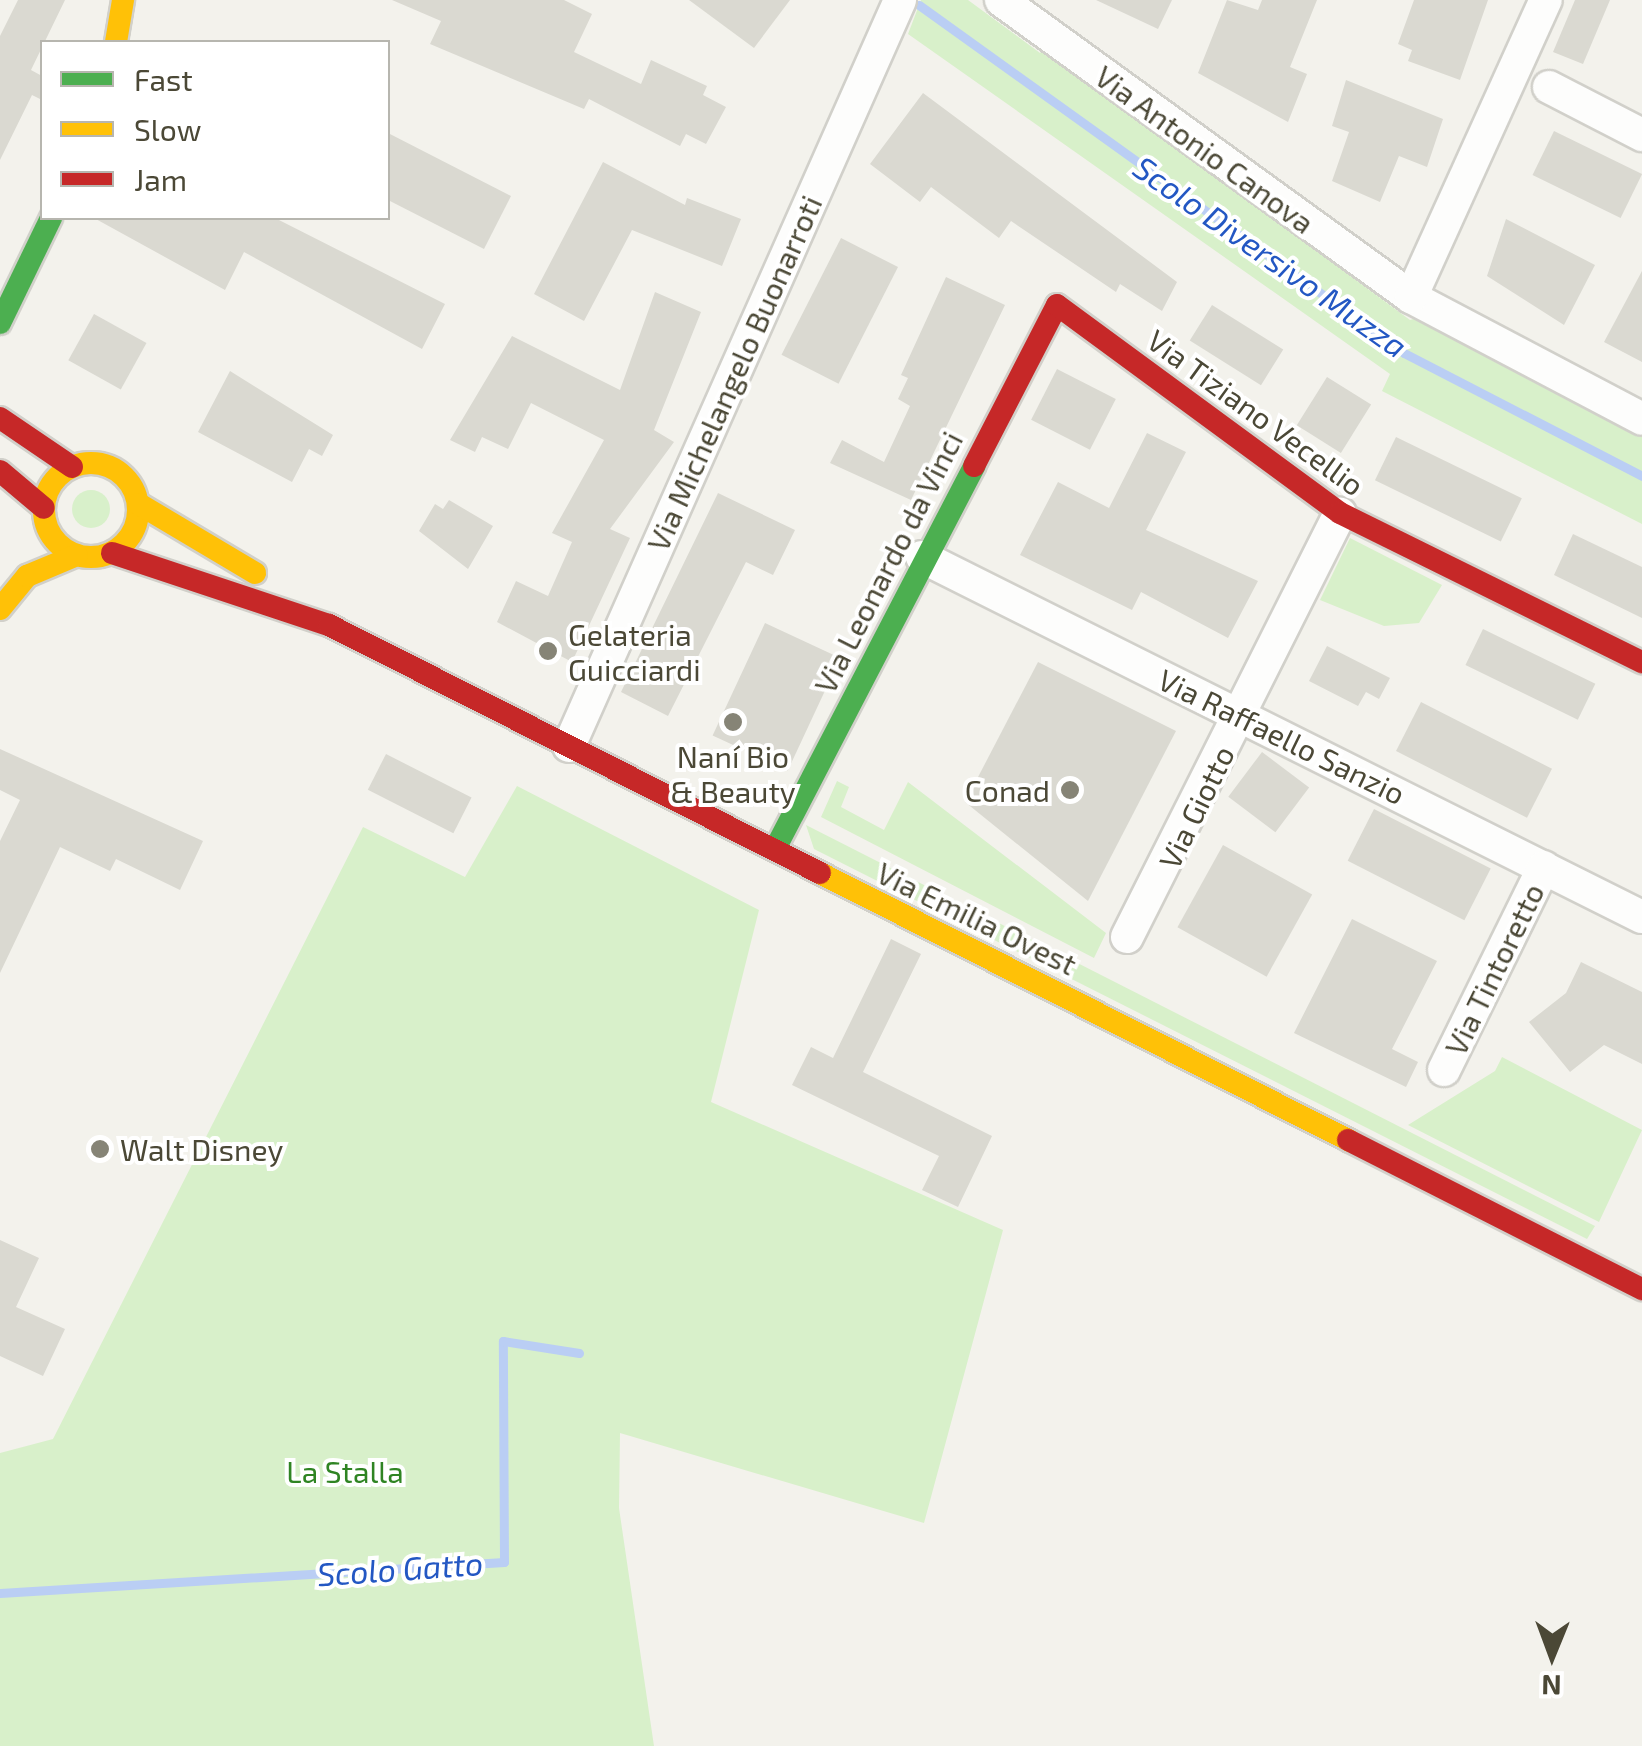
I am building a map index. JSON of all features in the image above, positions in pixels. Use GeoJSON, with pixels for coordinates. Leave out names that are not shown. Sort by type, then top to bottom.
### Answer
{"type":"FeatureCollection","features":[{"type":"Feature","properties":{"kind":"main road"},"geometry":{"type":"LineString","coordinates":[[116,40],[123,0]]}},
{"type":"Feature","properties":{"kind":"main road"},"geometry":{"type":"LineString","coordinates":[[1,315],[50,220]]}},
{"type":"Feature","properties":{"kind":"main road","name":"Via Tiziano Vecellio"},"geometry":{"type":"LineString","coordinates":[[1057,304],[1340,513],[1642,662]]}},
{"type":"Feature","properties":{"kind":"main road","name":"Via Leonardo da Vinci"},"geometry":{"type":"LineString","coordinates":[[775,848],[922,557],[1057,304]]}},
{"type":"Feature","properties":{"kind":"main road","name":"Via Emilia Ovest"},"geometry":{"type":"LineString","coordinates":[[0,418],[72,467],[109,466],[139,504],[298,596],[330,625]]}},
{"type":"Feature","properties":{"kind":"main road"},"geometry":{"type":"LineString","coordinates":[[0,586],[15,550],[72,467]]}},
{"type":"Feature","properties":{"kind":"main road"},"geometry":{"type":"LineString","coordinates":[[0,471],[44,508],[48,531],[77,556]]}},
{"type":"Feature","properties":{"kind":"main road"},"geometry":{"type":"LineString","coordinates":[[112,553],[134,533],[139,504]]}},
{"type":"Feature","properties":{"kind":"main road","name":"Via Emilia Ovest"},"geometry":{"type":"LineString","coordinates":[[0,609],[27,576],[77,556],[112,553],[176,567],[330,625],[1600,1263],[1642,1289]]}},
{"type":"Feature","properties":{"kind":"main road","name":"Via Emilia Ovest"},"geometry":{"type":"LineString","coordinates":[[1600,1263],[1642,1268]]}},
{"type":"Feature","properties":{"kind":"street","name":"Via Michelangelo Buonarroti"},"geometry":{"type":"LineString","coordinates":[[568,746],[900,0]]}},
{"type":"Feature","properties":{"kind":"street","name":"Via Antonio Canova"},"geometry":{"type":"LineString","coordinates":[[1001,0],[1411,297],[1642,418]]}},
{"type":"Feature","properties":{"kind":"street"},"geometry":{"type":"LineString","coordinates":[[1411,297],[1546,0]]}},
{"type":"Feature","properties":{"kind":"street"},"geometry":{"type":"LineString","coordinates":[[1550,86],[1642,135]]}},
{"type":"Feature","properties":{"kind":"street","name":"Via Giotto"},"geometry":{"type":"LineString","coordinates":[[1127,938],[1340,513]]}},
{"type":"Feature","properties":{"kind":"street","name":"Via Raffaello Sanzio"},"geometry":{"type":"LineString","coordinates":[[922,557],[1642,917]]}},
{"type":"Feature","properties":{"kind":"street","name":"Via Tintoretto"},"geometry":{"type":"LineString","coordinates":[[1444,1070],[1544,867]]}},
{"type":"Feature","properties":{"kind":"green space"},"geometry":{"type":"Polygon","coordinates":[[[921,0],[968,0],[1040,53],[1047,45],[1353,267],[1349,275],[1410,320],[1426,315],[1642,427],[1642,524],[1382,391],[1390,374],[908,34],[921,0]]]}},
{"type":"Feature","properties":{"kind":"green space"},"geometry":{"type":"Polygon","coordinates":[[[91,490],[104,496],[110,509],[104,522],[91,528],[78,522],[72,509],[78,496],[91,490]]]}},
{"type":"Feature","properties":{"kind":"green space"},"geometry":{"type":"Polygon","coordinates":[[[1350,538],[1442,585],[1419,623],[1384,626],[1320,600],[1350,538]]]}},
{"type":"Feature","properties":{"kind":"green space"},"geometry":{"type":"Polygon","coordinates":[[[837,781],[849,787],[841,807],[884,830],[908,782],[1106,933],[1094,958],[821,817],[837,781]]]}},
{"type":"Feature","properties":{"kind":"green space","name":"La Stalla"},"geometry":{"type":"Polygon","coordinates":[[[517,786],[759,910],[711,1102],[1003,1230],[924,1523],[620,1433],[619,1508],[654,1746],[0,1746],[0,1453],[53,1439],[363,827],[465,877],[517,786]]]}},
{"type":"Feature","properties":{"kind":"green space"},"geometry":{"type":"Polygon","coordinates":[[[806,825],[1595,1226],[1587,1239],[814,849],[806,825]]]}},
{"type":"Feature","properties":{"kind":"green space"},"geometry":{"type":"Polygon","coordinates":[[[1502,1057],[1642,1130],[1599,1222],[1408,1125],[1495,1071],[1502,1057]]]}},
{"type":"Feature","properties":{"kind":"building"},"geometry":{"type":"Polygon","coordinates":[[[18,0],[65,0],[46,40],[40,40],[40,51],[31,70],[40,75],[40,99],[32,95],[0,160],[0,36],[18,0]]]}},
{"type":"Feature","properties":{"kind":"building"},"geometry":{"type":"Polygon","coordinates":[[[392,0],[564,0],[592,14],[574,52],[641,84],[651,60],[707,86],[703,95],[726,107],[706,144],[686,134],[680,146],[589,99],[584,109],[430,44],[441,21],[392,0]]]}},
{"type":"Feature","properties":{"kind":"building"},"geometry":{"type":"Polygon","coordinates":[[[689,0],[790,0],[754,48],[689,0]]]}},
{"type":"Feature","properties":{"kind":"building"},"geometry":{"type":"Polygon","coordinates":[[[1096,0],[1172,0],[1158,29],[1096,0]]]}},
{"type":"Feature","properties":{"kind":"building"},"geometry":{"type":"Polygon","coordinates":[[[1227,0],[1258,10],[1262,0],[1317,0],[1290,67],[1307,74],[1288,122],[1198,73],[1227,0]]]}},
{"type":"Feature","properties":{"kind":"building"},"geometry":{"type":"Polygon","coordinates":[[[1414,0],[1488,0],[1460,80],[1408,61],[1412,50],[1398,44],[1414,0]]]}},
{"type":"Feature","properties":{"kind":"building"},"geometry":{"type":"Polygon","coordinates":[[[1575,0],[1610,0],[1583,64],[1553,52],[1575,0]]]}},
{"type":"Feature","properties":{"kind":"building"},"geometry":{"type":"Polygon","coordinates":[[[1346,80],[1443,119],[1427,167],[1399,156],[1380,202],[1332,181],[1349,132],[1332,126],[1346,80]]]}},
{"type":"Feature","properties":{"kind":"building"},"geometry":{"type":"Polygon","coordinates":[[[923,93],[1177,282],[1162,311],[1120,284],[1116,292],[1011,221],[999,238],[931,187],[920,202],[870,164],[923,93]]]}},
{"type":"Feature","properties":{"kind":"building"},"geometry":{"type":"Polygon","coordinates":[[[1554,131],[1642,174],[1621,218],[1533,175],[1554,131]]]}},
{"type":"Feature","properties":{"kind":"building"},"geometry":{"type":"Polygon","coordinates":[[[390,134],[511,196],[484,249],[390,201],[390,134]]]}},
{"type":"Feature","properties":{"kind":"building"},"geometry":{"type":"Polygon","coordinates":[[[603,162],[685,205],[687,198],[741,219],[722,266],[632,230],[584,321],[534,294],[603,162]]]}},
{"type":"Feature","properties":{"kind":"building"},"geometry":{"type":"Polygon","coordinates":[[[1506,219],[1595,265],[1564,325],[1487,276],[1506,219]]]}},
{"type":"Feature","properties":{"kind":"building"},"geometry":{"type":"Polygon","coordinates":[[[98,220],[279,220],[445,304],[422,349],[244,252],[225,290],[98,220]]]}},
{"type":"Feature","properties":{"kind":"building"},"geometry":{"type":"Polygon","coordinates":[[[841,238],[898,267],[839,384],[782,355],[841,238]]]}},
{"type":"Feature","properties":{"kind":"building"},"geometry":{"type":"Polygon","coordinates":[[[1642,271],[1642,362],[1604,342],[1642,271]]]}},
{"type":"Feature","properties":{"kind":"building"},"geometry":{"type":"Polygon","coordinates":[[[946,277],[1005,305],[911,500],[830,463],[842,440],[884,462],[910,406],[898,399],[908,378],[901,375],[946,277]]]}},
{"type":"Feature","properties":{"kind":"building"},"geometry":{"type":"Polygon","coordinates":[[[655,292],[701,312],[654,430],[674,442],[610,529],[630,538],[572,662],[497,622],[516,581],[548,596],[572,542],[552,533],[604,440],[531,403],[508,449],[482,437],[475,452],[450,440],[512,336],[620,390],[655,292]]]}},
{"type":"Feature","properties":{"kind":"building"},"geometry":{"type":"Polygon","coordinates":[[[1212,305],[1283,350],[1261,385],[1190,341],[1212,305]]]}},
{"type":"Feature","properties":{"kind":"building"},"geometry":{"type":"Polygon","coordinates":[[[94,314],[146,343],[121,389],[68,360],[94,314]]]}},
{"type":"Feature","properties":{"kind":"building"},"geometry":{"type":"Polygon","coordinates":[[[1057,369],[1116,399],[1090,450],[1031,420],[1057,369]]]}},
{"type":"Feature","properties":{"kind":"building"},"geometry":{"type":"Polygon","coordinates":[[[230,371],[333,435],[322,456],[309,449],[292,482],[198,432],[230,371]]]}},
{"type":"Feature","properties":{"kind":"building"},"geometry":{"type":"Polygon","coordinates":[[[1327,377],[1371,405],[1341,453],[1297,425],[1327,377]]]}},
{"type":"Feature","properties":{"kind":"building"},"geometry":{"type":"Polygon","coordinates":[[[1147,433],[1186,452],[1146,530],[1258,581],[1228,638],[1141,592],[1132,610],[1020,555],[1058,482],[1109,508],[1147,433]]]}},
{"type":"Feature","properties":{"kind":"building"},"geometry":{"type":"Polygon","coordinates":[[[1396,437],[1522,498],[1501,542],[1375,480],[1396,437]]]}},
{"type":"Feature","properties":{"kind":"building"},"geometry":{"type":"Polygon","coordinates":[[[718,493],[795,530],[773,575],[746,562],[668,716],[621,692],[718,493]]]}},
{"type":"Feature","properties":{"kind":"building"},"geometry":{"type":"Polygon","coordinates":[[[449,500],[493,526],[468,569],[419,531],[435,504],[443,509],[449,500]]]}},
{"type":"Feature","properties":{"kind":"building"},"geometry":{"type":"Polygon","coordinates":[[[1573,534],[1642,567],[1642,618],[1554,575],[1573,534]]]}},
{"type":"Feature","properties":{"kind":"building"},"geometry":{"type":"Polygon","coordinates":[[[765,623],[840,658],[788,770],[713,735],[765,623]]]}},
{"type":"Feature","properties":{"kind":"building"},"geometry":{"type":"Polygon","coordinates":[[[1483,629],[1595,684],[1578,720],[1465,665],[1483,629]]]}},
{"type":"Feature","properties":{"kind":"building"},"geometry":{"type":"Polygon","coordinates":[[[1327,646],[1390,678],[1379,699],[1366,692],[1358,706],[1309,681],[1327,646]]]}},
{"type":"Feature","properties":{"kind":"building","name":"Conad"},"geometry":{"type":"Polygon","coordinates":[[[1038,662],[1176,731],[1088,901],[965,802],[1038,662]]]}},
{"type":"Feature","properties":{"kind":"building"},"geometry":{"type":"Polygon","coordinates":[[[1421,702],[1552,769],[1527,818],[1396,751],[1421,702]]]}},
{"type":"Feature","properties":{"kind":"building"},"geometry":{"type":"Polygon","coordinates":[[[0,749],[203,841],[180,890],[116,859],[110,871],[60,847],[0,973],[0,841],[20,800],[0,790],[0,749]]]}},
{"type":"Feature","properties":{"kind":"building"},"geometry":{"type":"Polygon","coordinates":[[[1262,752],[1309,788],[1275,832],[1228,797],[1262,752]]]}},
{"type":"Feature","properties":{"kind":"building"},"geometry":{"type":"Polygon","coordinates":[[[386,754],[472,798],[453,833],[368,790],[386,754]]]}},
{"type":"Feature","properties":{"kind":"building"},"geometry":{"type":"Polygon","coordinates":[[[1374,809],[1491,868],[1464,920],[1348,861],[1374,809]]]}},
{"type":"Feature","properties":{"kind":"building"},"geometry":{"type":"Polygon","coordinates":[[[1223,845],[1312,894],[1267,977],[1177,927],[1223,845]]]}},
{"type":"Feature","properties":{"kind":"building"},"geometry":{"type":"Polygon","coordinates":[[[1352,919],[1437,961],[1392,1049],[1418,1062],[1406,1087],[1294,1033],[1352,919]]]}},
{"type":"Feature","properties":{"kind":"building"},"geometry":{"type":"Polygon","coordinates":[[[891,939],[921,954],[863,1072],[992,1136],[958,1207],[922,1190],[939,1156],[792,1085],[811,1047],[833,1058],[891,939]]]}},
{"type":"Feature","properties":{"kind":"building"},"geometry":{"type":"Polygon","coordinates":[[[1581,962],[1642,992],[1642,1064],[1604,1045],[1570,1072],[1529,1022],[1566,993],[1581,962]]]}},
{"type":"Feature","properties":{"kind":"building"},"geometry":{"type":"Polygon","coordinates":[[[0,1240],[39,1258],[16,1307],[65,1329],[43,1376],[0,1356],[0,1240]]]}},
{"type":"Feature","properties":{"kind":"waterway","name":"Scolo Diversivo Muzza"},"geometry":{"type":"LineString","coordinates":[[919,5],[1404,353],[1642,476]]}},
{"type":"Feature","properties":{"kind":"waterway","name":"Scolo Gatto"},"geometry":{"type":"LineString","coordinates":[[0,1593],[504,1562],[503,1341],[579,1353]]}},
{"type":"Feature","properties":{"kind":"traffic: fast"},"geometry":{"type":"LineString","coordinates":[[0,323],[50,220]]}},
{"type":"Feature","properties":{"kind":"traffic: fast"},"geometry":{"type":"LineString","coordinates":[[775,849],[974,466]]}},
{"type":"Feature","properties":{"kind":"traffic: slow"},"geometry":{"type":"LineString","coordinates":[[116,40],[123,0]]}},
{"type":"Feature","properties":{"kind":"traffic: slow"},"geometry":{"type":"LineString","coordinates":[[91,463],[109,466],[124,477],[135,492],[138,510],[135,528],[124,543],[109,554],[91,557],[73,554],[58,543],[47,528],[44,510],[47,492],[58,477],[73,466],[91,463]]}},
{"type":"Feature","properties":{"kind":"traffic: slow"},"geometry":{"type":"LineString","coordinates":[[139,504],[255,573]]}},
{"type":"Feature","properties":{"kind":"traffic: slow"},"geometry":{"type":"LineString","coordinates":[[0,609],[27,576],[77,555]]}},
{"type":"Feature","properties":{"kind":"traffic: slow"},"geometry":{"type":"LineString","coordinates":[[820,873],[1348,1140]]}},
{"type":"Feature","properties":{"kind":"traffic: jam"},"geometry":{"type":"LineString","coordinates":[[974,466],[1057,305],[1340,513],[1642,662]]}},
{"type":"Feature","properties":{"kind":"traffic: jam"},"geometry":{"type":"LineString","coordinates":[[0,418],[72,467]]}},
{"type":"Feature","properties":{"kind":"traffic: jam"},"geometry":{"type":"LineString","coordinates":[[0,471],[44,508]]}},
{"type":"Feature","properties":{"kind":"traffic: jam"},"geometry":{"type":"LineString","coordinates":[[112,553],[329,625],[820,873]]}},
{"type":"Feature","properties":{"kind":"traffic: jam"},"geometry":{"type":"LineString","coordinates":[[1348,1140],[1642,1289]]}},
{"type":"Feature","properties":{"kind":"place","name":"Gelateria Guicciardi"},"geometry":{"type":"Point","coordinates":[548,651]}},
{"type":"Feature","properties":{"kind":"place","name":"Naní Bio & Beauty"},"geometry":{"type":"Point","coordinates":[733,722]}},
{"type":"Feature","properties":{"kind":"place","name":"Conad"},"geometry":{"type":"Point","coordinates":[1070,790]}},
{"type":"Feature","properties":{"kind":"place","name":"Walt Disney"},"geometry":{"type":"Point","coordinates":[100,1149]}}]}
